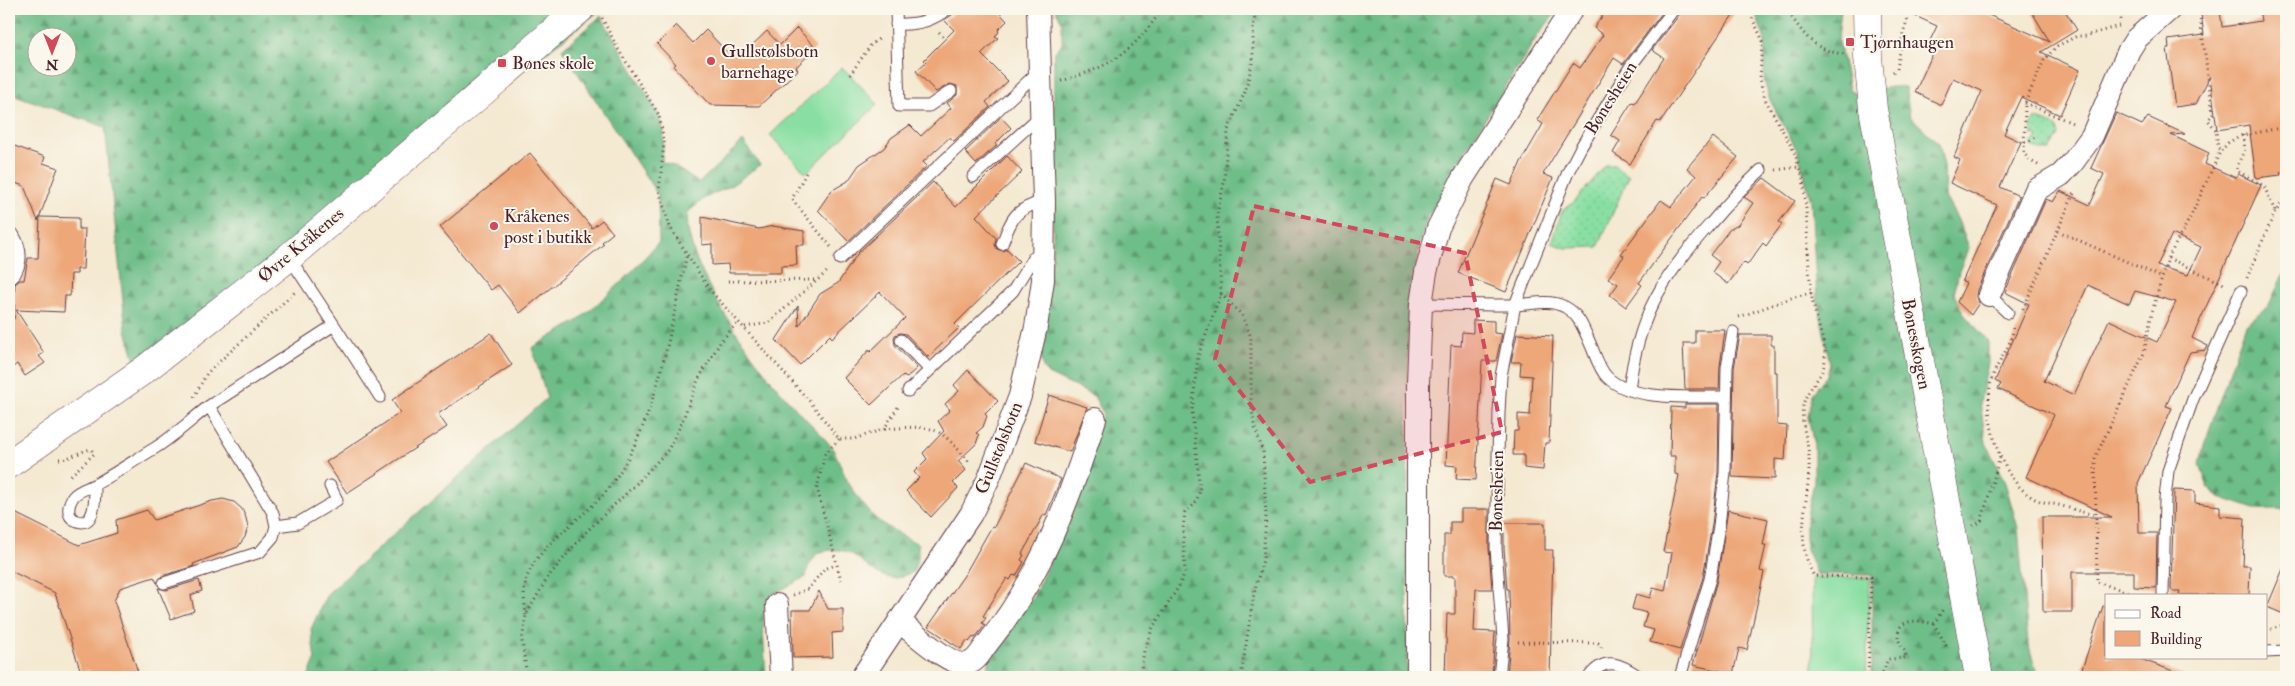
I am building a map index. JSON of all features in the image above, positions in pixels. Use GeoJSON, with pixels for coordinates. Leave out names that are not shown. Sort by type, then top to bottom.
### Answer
{"type":"FeatureCollection","features":[{"type":"Feature","properties":{"kind":"main road","name":"Bønesskogen"},"geometry":{"type":"LineString","coordinates":[[1867,9],[1868,68],[1904,282],[1979,677]]}},
{"type":"Feature","properties":{"kind":"main road","name":"Øvre Kråkenes"},"geometry":{"type":"LineString","coordinates":[[9,464],[144,370],[289,257],[591,12]]}},
{"type":"Feature","properties":{"kind":"street","name":"Gullstølsbotn"},"geometry":{"type":"LineString","coordinates":[[862,677],[971,514],[989,478],[1020,396],[1036,327],[1043,280],[1044,201],[1038,9]]}},
{"type":"Feature","properties":{"kind":"street"},"geometry":{"type":"LineString","coordinates":[[1418,677],[1418,382],[1421,304],[1430,254],[1438,228],[1450,202],[1512,100],[1572,9]]}},
{"type":"Feature","properties":{"kind":"street"},"geometry":{"type":"LineString","coordinates":[[1989,295],[2036,190],[2070,179],[2074,162],[2092,136],[2132,45],[2149,26],[2170,9]]}},
{"type":"Feature","properties":{"kind":"street"},"geometry":{"type":"LineString","coordinates":[[9,238],[16,254],[14,266],[9,274]]}},
{"type":"Feature","properties":{"kind":"street"},"geometry":{"type":"LineString","coordinates":[[899,621],[944,656],[960,664],[968,664],[974,660],[996,634],[1025,589],[1049,541],[1071,490],[1095,419]]}},
{"type":"Feature","properties":{"kind":"street"},"geometry":{"type":"LineString","coordinates":[[777,605],[781,677]]}},
{"type":"Feature","properties":{"kind":"lane"},"geometry":{"type":"LineString","coordinates":[[896,9],[899,106],[929,106],[950,91]]}},
{"type":"Feature","properties":{"kind":"lane"},"geometry":{"type":"LineString","coordinates":[[896,24],[930,20],[936,18],[947,9]]}},
{"type":"Feature","properties":{"kind":"lane","name":"Bønesheien"},"geometry":{"type":"LineString","coordinates":[[1499,677],[1503,622],[1496,548],[1499,412],[1505,349],[1515,305],[1568,172],[1581,147],[1630,67],[1674,9]]}},
{"type":"Feature","properties":{"kind":"lane"},"geometry":{"type":"LineString","coordinates":[[840,259],[1040,76]]}},
{"type":"Feature","properties":{"kind":"lane"},"geometry":{"type":"LineString","coordinates":[[973,177],[1040,116]]}},
{"type":"Feature","properties":{"kind":"lane"},"geometry":{"type":"LineString","coordinates":[[1629,390],[1631,369],[1642,331],[1652,302],[1664,281],[1682,255],[1740,190],[1761,170]]}},
{"type":"Feature","properties":{"kind":"lane"},"geometry":{"type":"LineString","coordinates":[[1002,244],[1010,221],[1025,206],[1044,201]]}},
{"type":"Feature","properties":{"kind":"lane"},"geometry":{"type":"LineString","coordinates":[[908,390],[1013,291],[1033,258],[1044,254]]}},
{"type":"Feature","properties":{"kind":"lane"},"geometry":{"type":"LineString","coordinates":[[289,257],[380,397]]}},
{"type":"Feature","properties":{"kind":"lane"},"geometry":{"type":"LineString","coordinates":[[2163,594],[2164,499],[2168,471],[2193,399],[2241,291]]}},
{"type":"Feature","properties":{"kind":"lane"},"geometry":{"type":"LineString","coordinates":[[1989,295],[2008,312]]}},
{"type":"Feature","properties":{"kind":"lane"},"geometry":{"type":"LineString","coordinates":[[1421,304],[1515,305],[1538,302],[1553,303],[1565,307],[1574,314],[1582,324],[1607,377],[1629,390],[1649,395],[1725,398]]}},
{"type":"Feature","properties":{"kind":"lane"},"geometry":{"type":"LineString","coordinates":[[94,485],[157,447],[209,406],[334,325]]}},
{"type":"Feature","properties":{"kind":"lane"},"geometry":{"type":"LineString","coordinates":[[1680,677],[1710,579],[1723,494],[1725,398],[1728,356],[1733,332]]}},
{"type":"Feature","properties":{"kind":"lane"},"geometry":{"type":"LineString","coordinates":[[901,340],[930,370]]}},
{"type":"Feature","properties":{"kind":"lane"},"geometry":{"type":"LineString","coordinates":[[164,583],[260,552],[273,538],[276,526],[273,512],[209,406]]}},
{"type":"Feature","properties":{"kind":"lane"},"geometry":{"type":"LineString","coordinates":[[276,526],[298,523],[337,500],[330,486]]}},
{"type":"Feature","properties":{"kind":"lane"},"geometry":{"type":"LineString","coordinates":[[2268,652],[2286,650]]}},
{"type":"Feature","properties":{"kind":"lane"},"geometry":{"type":"LineString","coordinates":[[1590,677],[1594,670],[1604,665],[1619,665],[1640,677]]}},
{"type":"Feature","properties":{"kind":"path"},"geometry":{"type":"LineString","coordinates":[[1040,76],[1060,81],[1092,72],[1125,54],[1147,31],[1162,9]]}},
{"type":"Feature","properties":{"kind":"path"},"geometry":{"type":"LineString","coordinates":[[1140,677],[1144,651],[1153,626],[1178,588],[1185,572],[1183,528],[1185,512],[1195,504],[1200,491],[1192,411],[1198,356],[1221,294],[1217,214],[1224,183],[1228,130],[1245,92],[1253,60],[1253,29],[1256,9]]}},
{"type":"Feature","properties":{"kind":"path"},"geometry":{"type":"LineString","coordinates":[[1748,9],[1762,40],[1760,79],[1765,99],[1794,151],[1799,167],[1805,194],[1811,294],[1825,354],[1824,368],[1820,377],[1806,395],[1802,408],[1809,458],[1803,520],[1803,548],[1805,559],[1814,576],[1871,577],[1868,677]]}},
{"type":"Feature","properties":{"kind":"path"},"geometry":{"type":"LineString","coordinates":[[1786,9],[1802,32],[1818,48],[1888,77],[1897,68],[1903,33],[1911,9]]}},
{"type":"Feature","properties":{"kind":"path"},"geometry":{"type":"LineString","coordinates":[[2199,9],[2213,114],[2208,120],[2216,130],[2218,148],[2221,150]]}},
{"type":"Feature","properties":{"kind":"path"},"geometry":{"type":"LineString","coordinates":[[591,12],[617,47],[659,115],[664,142],[659,191],[670,227],[687,253],[698,275],[709,289],[739,320],[752,338],[812,404],[839,439]]}},
{"type":"Feature","properties":{"kind":"path"},"geometry":{"type":"LineString","coordinates":[[850,75],[870,46],[896,24]]}},
{"type":"Feature","properties":{"kind":"path"},"geometry":{"type":"LineString","coordinates":[[2022,312],[2058,231],[2070,179],[2029,160],[2024,153],[2025,102],[2046,55],[2077,36],[2085,36],[2115,27]]}},
{"type":"Feature","properties":{"kind":"path"},"geometry":{"type":"LineString","coordinates":[[2025,102],[2073,123]]}},
{"type":"Feature","properties":{"kind":"path"},"geometry":{"type":"LineString","coordinates":[[2134,594],[2097,582],[2095,458],[2144,353],[2161,277],[2168,258],[2221,150],[2228,143],[2242,136],[2286,127]]}},
{"type":"Feature","properties":{"kind":"path"},"geometry":{"type":"LineString","coordinates":[[2025,142],[2036,136]]}},
{"type":"Feature","properties":{"kind":"path"},"geometry":{"type":"LineString","coordinates":[[2242,136],[2245,149],[2237,166],[2237,171],[2264,186],[2276,211]]}},
{"type":"Feature","properties":{"kind":"path"},"geometry":{"type":"LineString","coordinates":[[1761,170],[1799,167]]}},
{"type":"Feature","properties":{"kind":"path"},"geometry":{"type":"LineString","coordinates":[[745,328],[768,323],[840,259],[792,198],[806,173]]}},
{"type":"Feature","properties":{"kind":"path"},"geometry":{"type":"LineString","coordinates":[[2168,258],[2241,291],[2259,246],[2276,211],[2286,196]]}},
{"type":"Feature","properties":{"kind":"path"},"geometry":{"type":"LineString","coordinates":[[2058,231],[2161,277]]}},
{"type":"Feature","properties":{"kind":"path"},"geometry":{"type":"LineString","coordinates":[[527,677],[522,642],[526,616],[525,585],[531,569],[541,553],[607,490],[629,456],[654,395],[687,253]]}},
{"type":"Feature","properties":{"kind":"path"},"geometry":{"type":"LineString","coordinates":[[728,281],[818,280]]}},
{"type":"Feature","properties":{"kind":"path"},"geometry":{"type":"LineString","coordinates":[[190,421],[192,402],[207,373],[270,313],[307,282]]}},
{"type":"Feature","properties":{"kind":"path"},"geometry":{"type":"LineString","coordinates":[[1221,294],[1242,315],[1251,337],[1251,401],[1254,425],[1263,452],[1264,470],[1266,516],[1263,560],[1254,593],[1241,677]]}},
{"type":"Feature","properties":{"kind":"path"},"geometry":{"type":"LineString","coordinates":[[1733,332],[1740,316],[1794,297],[1811,294]]}},
{"type":"Feature","properties":{"kind":"path"},"geometry":{"type":"LineString","coordinates":[[2008,312],[2014,330]]}},
{"type":"Feature","properties":{"kind":"path"},"geometry":{"type":"LineString","coordinates":[[526,616],[548,577],[584,534],[668,450],[682,424],[698,380],[721,341],[739,320]]}},
{"type":"Feature","properties":{"kind":"path"},"geometry":{"type":"LineString","coordinates":[[2018,321],[1992,379],[1989,396],[1992,427],[2000,456],[2007,472],[2032,497],[2086,514],[2096,514]]}},
{"type":"Feature","properties":{"kind":"path"},"geometry":{"type":"LineString","coordinates":[[884,429],[908,390]]}},
{"type":"Feature","properties":{"kind":"path"},"geometry":{"type":"LineString","coordinates":[[841,580],[817,488],[825,454],[839,439],[854,439],[884,429],[916,427],[940,431],[978,471]]}},
{"type":"Feature","properties":{"kind":"path"},"geometry":{"type":"LineString","coordinates":[[54,455],[59,460],[66,459],[85,450],[92,450],[94,454],[69,477],[65,484]]}},
{"type":"Feature","properties":{"kind":"path"},"geometry":{"type":"LineString","coordinates":[[1964,528],[1981,522],[2000,456]]}},
{"type":"Feature","properties":{"kind":"path"},"geometry":{"type":"LineString","coordinates":[[799,593],[808,589],[824,569],[836,565]]}},
{"type":"Feature","properties":{"kind":"path"},"geometry":{"type":"LineString","coordinates":[[1882,677],[1888,660],[1906,658],[1898,636],[1900,628],[1908,621],[1934,624],[1949,651]]}},
{"type":"Feature","properties":{"kind":"path"},"geometry":{"type":"LineString","coordinates":[[2268,630],[2286,624]]}},
{"type":"Feature","properties":{"kind":"path"},"geometry":{"type":"LineString","coordinates":[[1502,642],[1598,643],[1601,645],[1600,654],[1604,665]]}},
{"type":"Feature","properties":{"kind":"highlighted area"},"geometry":{"type":"Polygon","coordinates":[[[1254,206],[1465,253],[1502,432],[1310,482],[1215,359],[1254,206]]]}},
{"type":"Feature","properties":{"kind":"green space"},"geometry":{"type":"Polygon","coordinates":[[[9,9],[602,9],[138,370],[126,330],[105,127],[9,93],[9,9]]]}},
{"type":"Feature","properties":{"kind":"green space"},"geometry":{"type":"Polygon","coordinates":[[[1055,9],[1559,9],[1538,35],[1464,153],[1427,219],[1419,244],[1408,322],[1407,677],[985,677],[989,660],[1009,627],[1033,597],[1061,538],[1103,413],[1094,396],[1048,374],[1043,368],[1041,355],[1053,245],[1054,53],[1062,44],[1062,22],[1055,9]]]}},
{"type":"Feature","properties":{"kind":"green space"},"geometry":{"type":"Polygon","coordinates":[[[1754,9],[1841,9],[1838,38],[1849,89],[1857,94],[1890,87],[1905,87],[1910,116],[1939,144],[1944,166],[1945,197],[1957,218],[1969,247],[1959,271],[1954,294],[1963,313],[1988,341],[1988,363],[1980,402],[1986,443],[2005,483],[2018,528],[2028,643],[2037,674],[2040,677],[1872,677],[1872,575],[1817,574],[1806,549],[1806,521],[1814,482],[1814,445],[1808,417],[1812,394],[1827,375],[1830,364],[1817,297],[1811,201],[1798,152],[1770,100],[1764,81],[1765,40],[1754,9]]]}},
{"type":"Feature","properties":{"kind":"green space"},"geometry":{"type":"Polygon","coordinates":[[[601,16],[659,115],[664,132],[662,162],[674,166],[699,183],[743,141],[760,165],[732,185],[705,198],[688,212],[689,232],[695,256],[722,310],[739,336],[772,382],[830,445],[861,502],[877,520],[918,544],[918,559],[913,572],[891,578],[880,575],[851,554],[831,550],[817,553],[808,567],[806,577],[773,594],[765,601],[763,630],[766,677],[308,677],[315,660],[311,629],[327,594],[547,398],[532,348],[579,320],[624,280],[659,242],[658,195],[562,49],[601,16]]]}},
{"type":"Feature","properties":{"kind":"green space"},"geometry":{"type":"Polygon","coordinates":[[[842,67],[878,104],[806,173],[770,135],[842,67]]]}},
{"type":"Feature","properties":{"kind":"green space"},"geometry":{"type":"Polygon","coordinates":[[[2035,118],[2056,126],[2059,135],[2050,150],[2032,148],[2032,142],[2038,138],[2035,134],[2032,136],[2031,126],[2035,118]]]}},
{"type":"Feature","properties":{"kind":"green space"},"geometry":{"type":"Polygon","coordinates":[[[1606,165],[1615,165],[1629,176],[1598,247],[1566,248],[1552,243],[1562,211],[1574,202],[1606,165]]]}},
{"type":"Feature","properties":{"kind":"green space"},"geometry":{"type":"Polygon","coordinates":[[[2286,268],[2286,509],[2255,509],[2219,497],[2208,487],[2200,465],[2204,445],[2246,324],[2268,307],[2286,268]]]}},
{"type":"Feature","properties":{"kind":"green space"},"geometry":{"type":"Polygon","coordinates":[[[1812,577],[1870,578],[1866,677],[1813,677],[1812,577]]]}},
{"type":"Feature","properties":{"kind":"building"},"geometry":{"type":"Polygon","coordinates":[[[954,9],[996,9],[1007,21],[998,30],[999,32],[995,36],[998,38],[981,54],[1008,81],[986,102],[990,107],[954,141],[950,137],[923,162],[927,166],[848,241],[818,210],[831,191],[848,181],[859,165],[884,148],[891,138],[910,125],[921,136],[951,108],[947,103],[957,95],[957,86],[950,84],[936,92],[916,71],[926,62],[924,60],[954,30],[944,20],[952,15],[954,9]]]}},
{"type":"Feature","properties":{"kind":"building"},"geometry":{"type":"Polygon","coordinates":[[[1607,9],[1665,9],[1623,64],[1614,58],[1543,174],[1553,178],[1506,292],[1458,273],[1497,179],[1511,185],[1521,162],[1543,124],[1537,120],[1573,63],[1580,68],[1603,35],[1594,28],[1607,9]]]}},
{"type":"Feature","properties":{"kind":"building"},"geometry":{"type":"Polygon","coordinates":[[[1681,9],[1737,9],[1660,122],[1657,121],[1630,164],[1613,153],[1620,141],[1611,135],[1632,102],[1635,103],[1664,58],[1652,50],[1680,14],[1681,9]]]}},
{"type":"Feature","properties":{"kind":"building"},"geometry":{"type":"Polygon","coordinates":[[[1900,9],[1975,9],[2050,42],[2030,9],[2064,9],[2077,30],[2041,52],[2080,70],[2060,115],[2021,97],[2004,134],[2021,142],[2000,187],[2019,196],[1977,290],[1976,297],[1979,303],[1971,315],[1957,302],[1966,283],[1962,282],[1997,205],[1950,183],[1960,160],[1954,157],[1982,91],[1953,78],[1941,105],[1915,92],[1934,51],[1927,47],[1937,26],[1900,9]]]}},
{"type":"Feature","properties":{"kind":"building"},"geometry":{"type":"Polygon","coordinates":[[[2202,9],[2220,9],[2222,27],[2261,21],[2259,9],[2286,9],[2286,171],[2280,172],[2281,175],[2256,178],[2249,125],[2217,130],[2210,76],[2196,104],[2175,107],[2167,48],[2169,48],[2168,40],[2204,35],[2202,9]]]}},
{"type":"Feature","properties":{"kind":"building"},"geometry":{"type":"Polygon","coordinates":[[[676,25],[693,43],[706,30],[726,51],[746,51],[767,31],[780,45],[797,28],[816,48],[796,67],[798,70],[759,106],[710,105],[673,66],[676,64],[657,44],[676,25]]]}},
{"type":"Feature","properties":{"kind":"building"},"geometry":{"type":"Polygon","coordinates":[[[2116,113],[2142,125],[2148,117],[2185,134],[2171,135],[2209,153],[2205,164],[2236,178],[2238,174],[2261,185],[2192,338],[2208,346],[2206,350],[2190,352],[2166,406],[2172,408],[2138,483],[2139,533],[2157,533],[2156,588],[2134,587],[2134,572],[2072,572],[2072,612],[2043,612],[2042,517],[2112,517],[2026,477],[2054,415],[1998,389],[2001,384],[1995,381],[2029,304],[2005,292],[2046,199],[2053,202],[2060,191],[2090,205],[2104,174],[2091,168],[2116,113]],[[2172,234],[2157,266],[2188,275],[2201,247],[2172,234]],[[2088,285],[2044,381],[2074,395],[2109,320],[2157,342],[2176,302],[2135,291],[2129,304],[2088,285]]]}},
{"type":"Feature","properties":{"kind":"building"},"geometry":{"type":"Polygon","coordinates":[[[1001,117],[1011,128],[995,144],[997,145],[976,164],[965,152],[1001,117]]]}},
{"type":"Feature","properties":{"kind":"building"},"geometry":{"type":"Polygon","coordinates":[[[1713,137],[1738,157],[1704,198],[1702,197],[1639,283],[1642,285],[1626,307],[1610,295],[1618,284],[1608,278],[1624,256],[1621,254],[1661,200],[1671,207],[1696,176],[1687,168],[1713,137]]]}},
{"type":"Feature","properties":{"kind":"building"},"geometry":{"type":"Polygon","coordinates":[[[9,144],[45,157],[43,163],[58,168],[38,221],[24,186],[9,181],[9,144]]]}},
{"type":"Feature","properties":{"kind":"building"},"geometry":{"type":"Polygon","coordinates":[[[530,153],[592,228],[602,220],[613,233],[602,242],[604,244],[520,313],[498,285],[491,290],[440,227],[530,153]]]}},
{"type":"Feature","properties":{"kind":"building"},"geometry":{"type":"Polygon","coordinates":[[[1007,156],[1022,172],[976,216],[996,238],[995,245],[997,249],[1003,251],[1007,249],[1019,261],[955,324],[959,328],[928,357],[906,334],[900,333],[895,335],[895,345],[917,368],[906,378],[903,375],[871,405],[844,378],[869,350],[870,352],[905,318],[880,292],[832,338],[830,335],[800,365],[776,340],[798,306],[799,326],[820,294],[838,283],[858,253],[933,182],[956,207],[1007,156]]]}},
{"type":"Feature","properties":{"kind":"building"},"geometry":{"type":"Polygon","coordinates":[[[1764,178],[1795,201],[1779,222],[1782,224],[1766,246],[1763,243],[1747,265],[1744,262],[1728,284],[1712,272],[1719,262],[1710,255],[1729,230],[1738,225],[1753,203],[1744,197],[1764,178]]]}},
{"type":"Feature","properties":{"kind":"building"},"geometry":{"type":"Polygon","coordinates":[[[40,217],[79,218],[79,229],[85,229],[83,269],[77,269],[77,274],[71,274],[70,296],[65,296],[64,312],[16,310],[44,353],[39,356],[45,363],[25,376],[17,364],[9,370],[9,311],[14,319],[15,284],[20,280],[24,280],[28,258],[38,258],[40,217]]]}},
{"type":"Feature","properties":{"kind":"building"},"geometry":{"type":"Polygon","coordinates":[[[702,217],[759,229],[773,226],[804,231],[804,245],[796,245],[797,265],[781,266],[781,273],[729,273],[728,264],[712,265],[712,244],[702,245],[702,217]]]}},
{"type":"Feature","properties":{"kind":"building"},"geometry":{"type":"Polygon","coordinates":[[[1473,320],[1494,321],[1494,333],[1502,334],[1496,361],[1482,361],[1476,480],[1456,479],[1457,466],[1446,465],[1451,345],[1461,346],[1462,332],[1473,333],[1473,320]]]}},
{"type":"Feature","properties":{"kind":"building"},"geometry":{"type":"Polygon","coordinates":[[[1695,330],[1725,330],[1719,389],[1685,389],[1683,343],[1695,343],[1695,330]]]}},
{"type":"Feature","properties":{"kind":"building"},"geometry":{"type":"Polygon","coordinates":[[[491,333],[512,365],[438,414],[447,427],[347,493],[326,462],[400,413],[392,400],[491,333]]]}},
{"type":"Feature","properties":{"kind":"building"},"geometry":{"type":"Polygon","coordinates":[[[1517,334],[1553,336],[1549,443],[1545,443],[1543,470],[1524,468],[1524,455],[1513,455],[1514,431],[1518,431],[1518,414],[1530,415],[1532,376],[1520,375],[1521,362],[1511,362],[1517,334]]]}},
{"type":"Feature","properties":{"kind":"building"},"geometry":{"type":"Polygon","coordinates":[[[1740,335],[1771,335],[1771,345],[1774,345],[1774,372],[1777,372],[1777,425],[1787,426],[1785,460],[1775,459],[1775,479],[1732,477],[1734,368],[1740,335]]]}},
{"type":"Feature","properties":{"kind":"building"},"geometry":{"type":"Polygon","coordinates":[[[968,370],[998,401],[985,414],[987,416],[983,427],[976,433],[979,435],[976,444],[958,461],[966,470],[953,483],[958,488],[931,517],[906,491],[919,478],[914,472],[927,459],[923,453],[944,431],[938,421],[950,410],[945,404],[959,391],[954,385],[968,370]]]}},
{"type":"Feature","properties":{"kind":"building"},"geometry":{"type":"Polygon","coordinates":[[[1049,395],[1087,407],[1070,452],[1035,441],[1049,395]]]}},
{"type":"Feature","properties":{"kind":"building"},"geometry":{"type":"Polygon","coordinates":[[[1685,404],[1719,404],[1718,473],[1703,577],[1680,650],[1650,642],[1654,630],[1643,627],[1647,613],[1632,609],[1636,594],[1650,598],[1653,588],[1665,591],[1672,553],[1663,552],[1679,475],[1675,474],[1675,456],[1670,456],[1671,407],[1685,408],[1685,404]]]}},
{"type":"Feature","properties":{"kind":"building"},"geometry":{"type":"Polygon","coordinates":[[[1026,463],[1061,479],[1046,515],[1044,514],[1022,554],[1024,555],[1021,560],[1024,562],[1016,576],[1013,575],[1010,580],[1007,578],[983,616],[986,618],[982,623],[985,625],[975,638],[973,637],[969,642],[967,640],[961,649],[928,627],[965,574],[992,526],[994,527],[1026,463]]]}},
{"type":"Feature","properties":{"kind":"building"},"geometry":{"type":"Polygon","coordinates":[[[2174,490],[2195,491],[2195,503],[2220,506],[2220,516],[2245,518],[2243,566],[2250,566],[2249,594],[2179,594],[2180,591],[2172,591],[2174,490]]]}},
{"type":"Feature","properties":{"kind":"building"},"geometry":{"type":"Polygon","coordinates":[[[223,499],[234,502],[242,509],[246,518],[248,527],[245,537],[238,547],[193,564],[194,566],[162,576],[157,583],[154,577],[120,588],[114,601],[138,672],[121,677],[91,677],[89,670],[81,672],[55,593],[9,570],[9,510],[79,545],[117,533],[116,520],[147,510],[154,520],[223,499]]]}},
{"type":"Feature","properties":{"kind":"building"},"geometry":{"type":"Polygon","coordinates":[[[1461,509],[1489,509],[1492,589],[1476,589],[1474,631],[1495,632],[1492,677],[1445,677],[1447,614],[1455,614],[1455,576],[1444,576],[1444,535],[1450,535],[1450,522],[1461,522],[1461,509]]]}},
{"type":"Feature","properties":{"kind":"building"},"geometry":{"type":"Polygon","coordinates":[[[1728,510],[1768,519],[1763,545],[1766,545],[1760,571],[1764,572],[1747,650],[1739,648],[1733,674],[1693,665],[1717,580],[1728,510]]]}},
{"type":"Feature","properties":{"kind":"building"},"geometry":{"type":"Polygon","coordinates":[[[1504,523],[1545,523],[1545,550],[1553,550],[1550,677],[1507,677],[1510,639],[1509,589],[1507,589],[1504,523]]]}},
{"type":"Feature","properties":{"kind":"building"},"geometry":{"type":"Polygon","coordinates":[[[2286,562],[2286,615],[2268,607],[2286,562]]]}},
{"type":"Feature","properties":{"kind":"building"},"geometry":{"type":"Polygon","coordinates":[[[199,580],[202,591],[191,595],[194,611],[171,619],[158,588],[166,590],[199,580]]]}},
{"type":"Feature","properties":{"kind":"building"},"geometry":{"type":"Polygon","coordinates":[[[819,591],[828,609],[843,609],[843,632],[832,633],[833,657],[793,658],[792,610],[810,610],[819,591]]]}},
{"type":"Feature","properties":{"kind":"building"},"geometry":{"type":"Polygon","coordinates":[[[2103,606],[2105,607],[2105,658],[2138,658],[2184,675],[2184,677],[2087,677],[2089,672],[2082,669],[2103,606]]]}},
{"type":"Feature","properties":{"kind":"place","name":"Tjørnhaugen"},"geometry":{"type":"Point","coordinates":[1850,42]}},
{"type":"Feature","properties":{"kind":"place","name":"Gullstølsbotn barnehage"},"geometry":{"type":"Point","coordinates":[711,61]}},
{"type":"Feature","properties":{"kind":"place","name":"Bønes skole"},"geometry":{"type":"Point","coordinates":[502,63]}},
{"type":"Feature","properties":{"kind":"place","name":"Kråkenes post i butikk"},"geometry":{"type":"Point","coordinates":[494,226]}}]}
